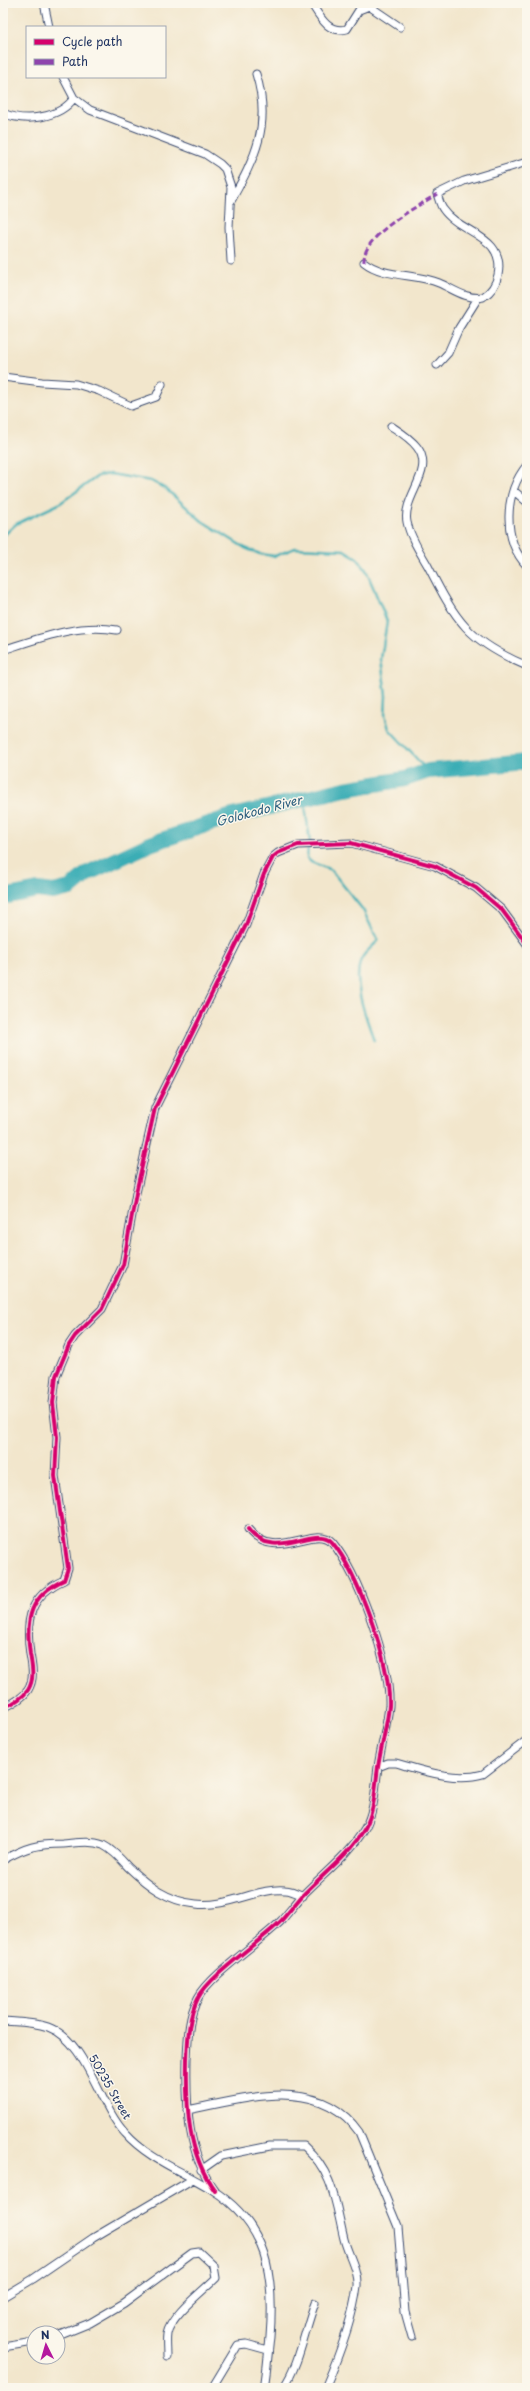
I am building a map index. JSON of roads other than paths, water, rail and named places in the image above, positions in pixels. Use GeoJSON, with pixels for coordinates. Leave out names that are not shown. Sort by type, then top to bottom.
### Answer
{"type":"FeatureCollection","features":[{"type":"Feature","properties":{"kind":"street"},"geometry":{"type":"LineString","coordinates":[[44,3],[49,26]]}},
{"type":"Feature","properties":{"kind":"street"},"geometry":{"type":"LineString","coordinates":[[311,3],[326,26],[333,30],[347,29],[359,10],[369,6],[400,27]]}},
{"type":"Feature","properties":{"kind":"street"},"geometry":{"type":"LineString","coordinates":[[230,203],[256,153],[261,138],[262,122],[259,85],[256,74]]}},
{"type":"Feature","properties":{"kind":"street"},"geometry":{"type":"LineString","coordinates":[[64,78],[74,98],[80,104],[102,116],[193,149],[216,161],[225,169],[229,178],[231,261]]}},
{"type":"Feature","properties":{"kind":"street"},"geometry":{"type":"LineString","coordinates":[[3,113],[19,117],[49,115],[68,106],[74,98]]}},
{"type":"Feature","properties":{"kind":"street"},"geometry":{"type":"LineString","coordinates":[[364,262],[379,270],[422,278],[466,296],[478,298],[488,294],[494,288],[498,278],[500,264],[496,252],[484,240],[443,209],[437,194],[464,180],[527,162]]}},
{"type":"Feature","properties":{"kind":"street"},"geometry":{"type":"LineString","coordinates":[[437,365],[448,353],[459,328],[478,298]]}},
{"type":"Feature","properties":{"kind":"street"},"geometry":{"type":"LineString","coordinates":[[3,377],[42,382],[76,384],[99,391],[131,406],[156,397],[162,384]]}},
{"type":"Feature","properties":{"kind":"street"},"geometry":{"type":"LineString","coordinates":[[391,426],[410,440],[422,456],[421,475],[409,499],[407,522],[412,536],[450,610],[483,644],[500,655],[527,666]]}},
{"type":"Feature","properties":{"kind":"street"},"geometry":{"type":"LineString","coordinates":[[527,466],[522,472],[514,491],[510,516],[510,537],[513,548],[527,566]]}},
{"type":"Feature","properties":{"kind":"street"},"geometry":{"type":"LineString","coordinates":[[514,491],[527,502]]}},
{"type":"Feature","properties":{"kind":"street"},"geometry":{"type":"LineString","coordinates":[[3,650],[75,629],[101,627],[117,630]]}},
{"type":"Feature","properties":{"kind":"street"},"geometry":{"type":"LineString","coordinates":[[3,1708],[23,1696],[31,1683],[32,1666],[29,1628],[33,1607],[42,1593],[64,1580],[68,1568],[55,1476],[57,1437],[54,1403],[56,1376],[74,1336],[102,1309],[123,1265],[136,1193],[155,1108],[246,925],[264,874],[273,857],[278,853],[298,845],[329,843],[351,844],[435,866],[476,888],[502,910],[527,944]]}},
{"type":"Feature","properties":{"kind":"street"},"geometry":{"type":"LineString","coordinates":[[215,2192],[201,2170],[187,2110],[188,2039],[191,2017],[198,1999],[210,1984],[280,1922],[303,1896],[338,1861],[364,1829],[372,1808],[389,1705],[386,1676],[367,1609],[343,1559],[330,1540],[321,1536],[293,1542],[266,1544],[258,1540],[248,1529]]}},
{"type":"Feature","properties":{"kind":"street"},"geometry":{"type":"LineString","coordinates":[[378,1767],[388,1763],[396,1763],[454,1776],[475,1776],[484,1774],[527,1740]]}},
{"type":"Feature","properties":{"kind":"street"},"geometry":{"type":"LineString","coordinates":[[3,1860],[28,1847],[39,1844],[92,1842],[108,1848],[157,1892],[183,1902],[197,1905],[235,1901],[278,1889],[303,1896]]}},
{"type":"Feature","properties":{"kind":"street","name":"50235 Street"},"geometry":{"type":"LineString","coordinates":[[3,2021],[35,2024],[49,2028],[68,2040],[85,2065],[109,2112],[126,2135],[152,2156],[215,2192],[237,2210],[247,2221],[256,2234],[265,2255],[272,2297],[264,2388]]}},
{"type":"Feature","properties":{"kind":"street"},"geometry":{"type":"LineString","coordinates":[[187,2110],[251,2098],[277,2095],[315,2099],[342,2111],[359,2132],[398,2227],[405,2312],[412,2337]]}},
{"type":"Feature","properties":{"kind":"street"},"geometry":{"type":"LineString","coordinates":[[201,2170],[221,2156],[270,2146],[304,2146],[317,2158],[327,2175],[341,2218],[344,2239],[355,2270],[357,2285],[338,2357],[325,2388]]}},
{"type":"Feature","properties":{"kind":"street"},"geometry":{"type":"LineString","coordinates":[[3,2297],[34,2279],[93,2238],[193,2179]]}},
{"type":"Feature","properties":{"kind":"street"},"geometry":{"type":"LineString","coordinates":[[66,2333],[90,2323],[124,2303],[192,2253],[199,2252],[214,2266],[216,2278],[172,2322],[167,2334],[167,2356]]}},
{"type":"Feature","properties":{"kind":"street"},"geometry":{"type":"LineString","coordinates":[[283,2388],[294,2366],[315,2303]]}},
{"type":"Feature","properties":{"kind":"street"},"geometry":{"type":"LineString","coordinates":[[3,2347],[26,2343]]}},
{"type":"Feature","properties":{"kind":"street"},"geometry":{"type":"LineString","coordinates":[[212,2388],[238,2345],[246,2344],[268,2350]]}},
{"type":"Feature","properties":{"kind":"waterway"},"geometry":{"type":"LineString","coordinates":[[3,536],[16,524],[59,504],[98,476],[110,474],[151,481],[166,489],[202,521],[245,548],[260,554],[275,556],[295,548],[344,550],[357,558],[366,570],[387,621],[381,659],[386,696],[385,715],[389,729],[428,771]]}},
{"type":"Feature","properties":{"kind":"waterway","name":"Golokodo River"},"geometry":{"type":"LineString","coordinates":[[3,897],[38,890],[53,892],[70,888],[88,873],[150,844],[229,817],[345,789],[405,779],[428,771],[527,762]]}},
{"type":"Feature","properties":{"kind":"waterway"},"geometry":{"type":"LineString","coordinates":[[304,798],[310,843]]}},
{"type":"Feature","properties":{"kind":"waterway"},"geometry":{"type":"LineString","coordinates":[[308,847],[307,858],[311,862],[331,870],[363,910],[378,941],[363,956],[358,971],[361,1001],[374,1040]]}}]}
